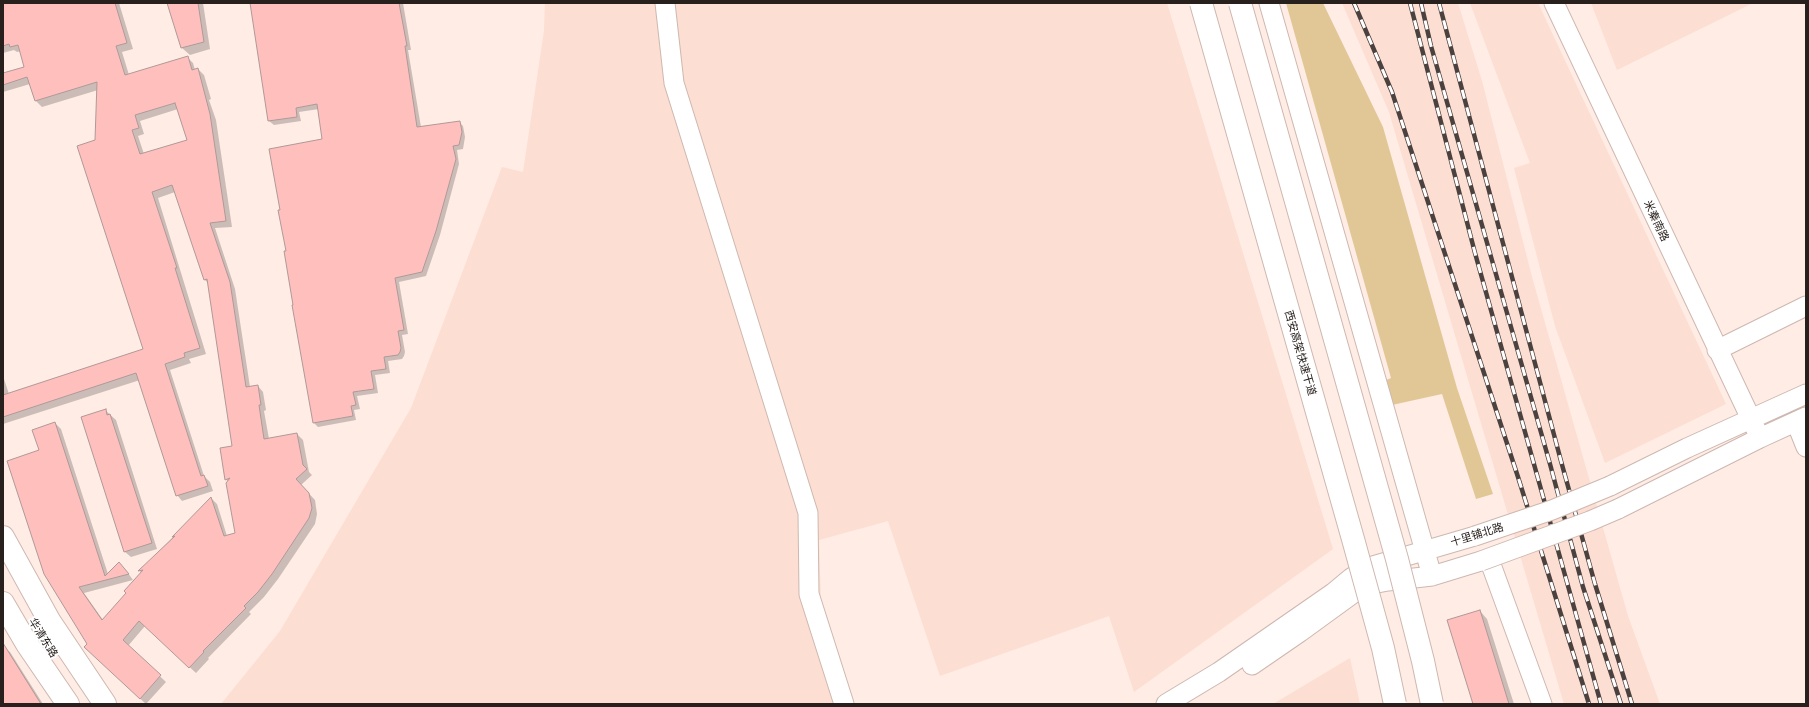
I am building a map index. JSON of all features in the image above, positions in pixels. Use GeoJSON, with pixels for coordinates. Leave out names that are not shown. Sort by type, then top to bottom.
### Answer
{"type":"FeatureCollection","features":[{"type":"Feature","properties":{"kind":"main road","name":"西安高架快速干道"},"geometry":{"type":"LineString","coordinates":[[1201,3],[1353,539],[1383,648],[1395,704]]}},
{"type":"Feature","properties":{"kind":"main road"},"geometry":{"type":"LineString","coordinates":[[1240,3],[1397,559],[1423,661],[1432,704]]}},
{"type":"Feature","properties":{"kind":"main road"},"geometry":{"type":"LineString","coordinates":[[3,537],[50,622],[105,704]]}},
{"type":"Feature","properties":{"kind":"main road","name":"华清东路"},"geometry":{"type":"LineString","coordinates":[[3,569],[51,652],[87,704]]}},
{"type":"Feature","properties":{"kind":"main road","name":"华清东路"},"geometry":{"type":"LineString","coordinates":[[3,603],[27,644],[68,704]]}},
{"type":"Feature","properties":{"kind":"main road"},"geometry":{"type":"LineString","coordinates":[[3,629],[22,661],[52,704]]}},
{"type":"Feature","properties":{"kind":"street"},"geometry":{"type":"LineString","coordinates":[[665,3],[674,83],[808,513],[809,594],[844,704]]}},
{"type":"Feature","properties":{"kind":"street"},"geometry":{"type":"LineString","coordinates":[[1269,3],[1432,576]]}},
{"type":"Feature","properties":{"kind":"street","name":"米秦南路"},"geometry":{"type":"LineString","coordinates":[[1554,3],[1750,420],[1760,438]]}},
{"type":"Feature","properties":{"kind":"street"},"geometry":{"type":"LineString","coordinates":[[1717,350],[1806,306]]}},
{"type":"Feature","properties":{"kind":"street","name":"十里铺北路"},"geometry":{"type":"LineString","coordinates":[[1166,704],[1219,672],[1351,578],[1369,567],[1475,536],[1552,510],[1610,486],[1806,394]]}},
{"type":"Feature","properties":{"kind":"street"},"geometry":{"type":"LineString","coordinates":[[1192,704],[1300,632],[1355,592],[1372,584],[1432,576],[1485,560],[1590,521],[1760,438],[1801,420],[1806,447]]}},
{"type":"Feature","properties":{"kind":"street"},"geometry":{"type":"LineString","coordinates":[[1485,560],[1542,704]]}},
{"type":"Feature","properties":{"kind":"shaded area"},"geometry":{"type":"Polygon","coordinates":[[[545,3],[1167,3],[1333,549],[1134,692],[1109,616],[940,676],[888,521],[819,540],[821,604],[851,704],[221,704],[280,631],[411,408],[502,167],[523,172],[544,31],[545,3]]]}},
{"type":"Feature","properties":{"kind":"shaded area"},"geometry":{"type":"Polygon","coordinates":[[[1286,3],[1323,3],[1383,127],[1457,388],[1493,494],[1476,499],[1442,394],[1392,405],[1384,381],[1391,378],[1286,3]]]}},
{"type":"Feature","properties":{"kind":"shaded area"},"geometry":{"type":"Polygon","coordinates":[[[1342,3],[1458,3],[1482,81],[1532,277],[1628,616],[1660,704],[1564,704],[1389,112],[1342,3]]]}},
{"type":"Feature","properties":{"kind":"shaded area"},"geometry":{"type":"Polygon","coordinates":[[[1470,3],[1538,3],[1726,404],[1605,463],[1555,326],[1514,168],[1530,163],[1470,3]]]}},
{"type":"Feature","properties":{"kind":"shaded area"},"geometry":{"type":"Polygon","coordinates":[[[1591,3],[1753,3],[1617,70],[1591,3]]]}},
{"type":"Feature","properties":{"kind":"shaded area"},"geometry":{"type":"Polygon","coordinates":[[[1350,658],[1360,704],[1273,704],[1350,658]]]}},
{"type":"Feature","properties":{"kind":"building"},"geometry":{"type":"Polygon","coordinates":[[[3,3],[115,3],[127,43],[116,46],[125,75],[188,56],[192,70],[198,68],[210,114],[226,221],[210,223],[230,282],[246,387],[258,385],[261,405],[259,405],[264,439],[297,433],[303,465],[307,469],[296,479],[309,493],[312,508],[309,518],[272,574],[258,592],[244,606],[246,608],[203,651],[204,652],[189,668],[139,621],[123,640],[161,675],[140,699],[84,647],[87,644],[44,574],[7,461],[39,450],[32,430],[55,422],[105,576],[119,562],[129,574],[79,587],[102,620],[126,593],[124,591],[143,570],[138,571],[175,536],[172,537],[211,497],[224,536],[235,533],[226,483],[230,478],[225,480],[220,448],[232,446],[207,279],[204,280],[172,185],[152,192],[177,268],[175,268],[200,348],[184,353],[185,357],[165,364],[201,476],[204,475],[208,486],[176,496],[136,373],[3,417],[3,395],[143,349],[77,146],[95,140],[97,82],[35,101],[27,77],[3,85],[3,73],[24,67],[18,45],[10,47],[9,44],[3,46],[3,3]],[[175,103],[135,115],[139,128],[132,130],[140,154],[187,140],[175,103]]]}},
{"type":"Feature","properties":{"kind":"building"},"geometry":{"type":"Polygon","coordinates":[[[167,3],[198,3],[204,42],[181,48],[167,3]]]}},
{"type":"Feature","properties":{"kind":"building"},"geometry":{"type":"Polygon","coordinates":[[[250,3],[399,3],[407,46],[405,46],[417,127],[460,121],[462,132],[459,145],[453,146],[456,159],[436,231],[422,272],[395,278],[404,330],[398,331],[401,348],[400,352],[398,355],[384,357],[386,369],[371,371],[374,389],[353,392],[356,405],[351,406],[353,416],[313,423],[292,305],[284,251],[286,251],[278,210],[280,210],[269,149],[322,139],[317,104],[296,108],[297,117],[268,121],[250,3]]]}},
{"type":"Feature","properties":{"kind":"building"},"geometry":{"type":"Polygon","coordinates":[[[106,409],[107,415],[110,414],[152,543],[124,552],[81,417],[106,409]]]}},
{"type":"Feature","properties":{"kind":"building"},"geometry":{"type":"Polygon","coordinates":[[[1480,610],[1509,704],[1473,704],[1447,620],[1480,610]]]}},
{"type":"Feature","properties":{"kind":"building"},"geometry":{"type":"Polygon","coordinates":[[[3,643],[41,704],[3,704],[3,643]]]}},
{"type":"Feature","properties":{"kind":"railway"},"geometry":{"type":"LineString","coordinates":[[1354,3],[1392,92],[1518,477],[1589,704]]}},
{"type":"Feature","properties":{"kind":"railway"},"geometry":{"type":"LineString","coordinates":[[1410,3],[1475,253],[1601,704]]}},
{"type":"Feature","properties":{"kind":"railway"},"geometry":{"type":"LineString","coordinates":[[1421,3],[1431,46],[1550,464],[1583,587],[1621,704]]}},
{"type":"Feature","properties":{"kind":"railway"},"geometry":{"type":"LineString","coordinates":[[1439,3],[1561,461],[1595,584],[1632,704]]}}]}
